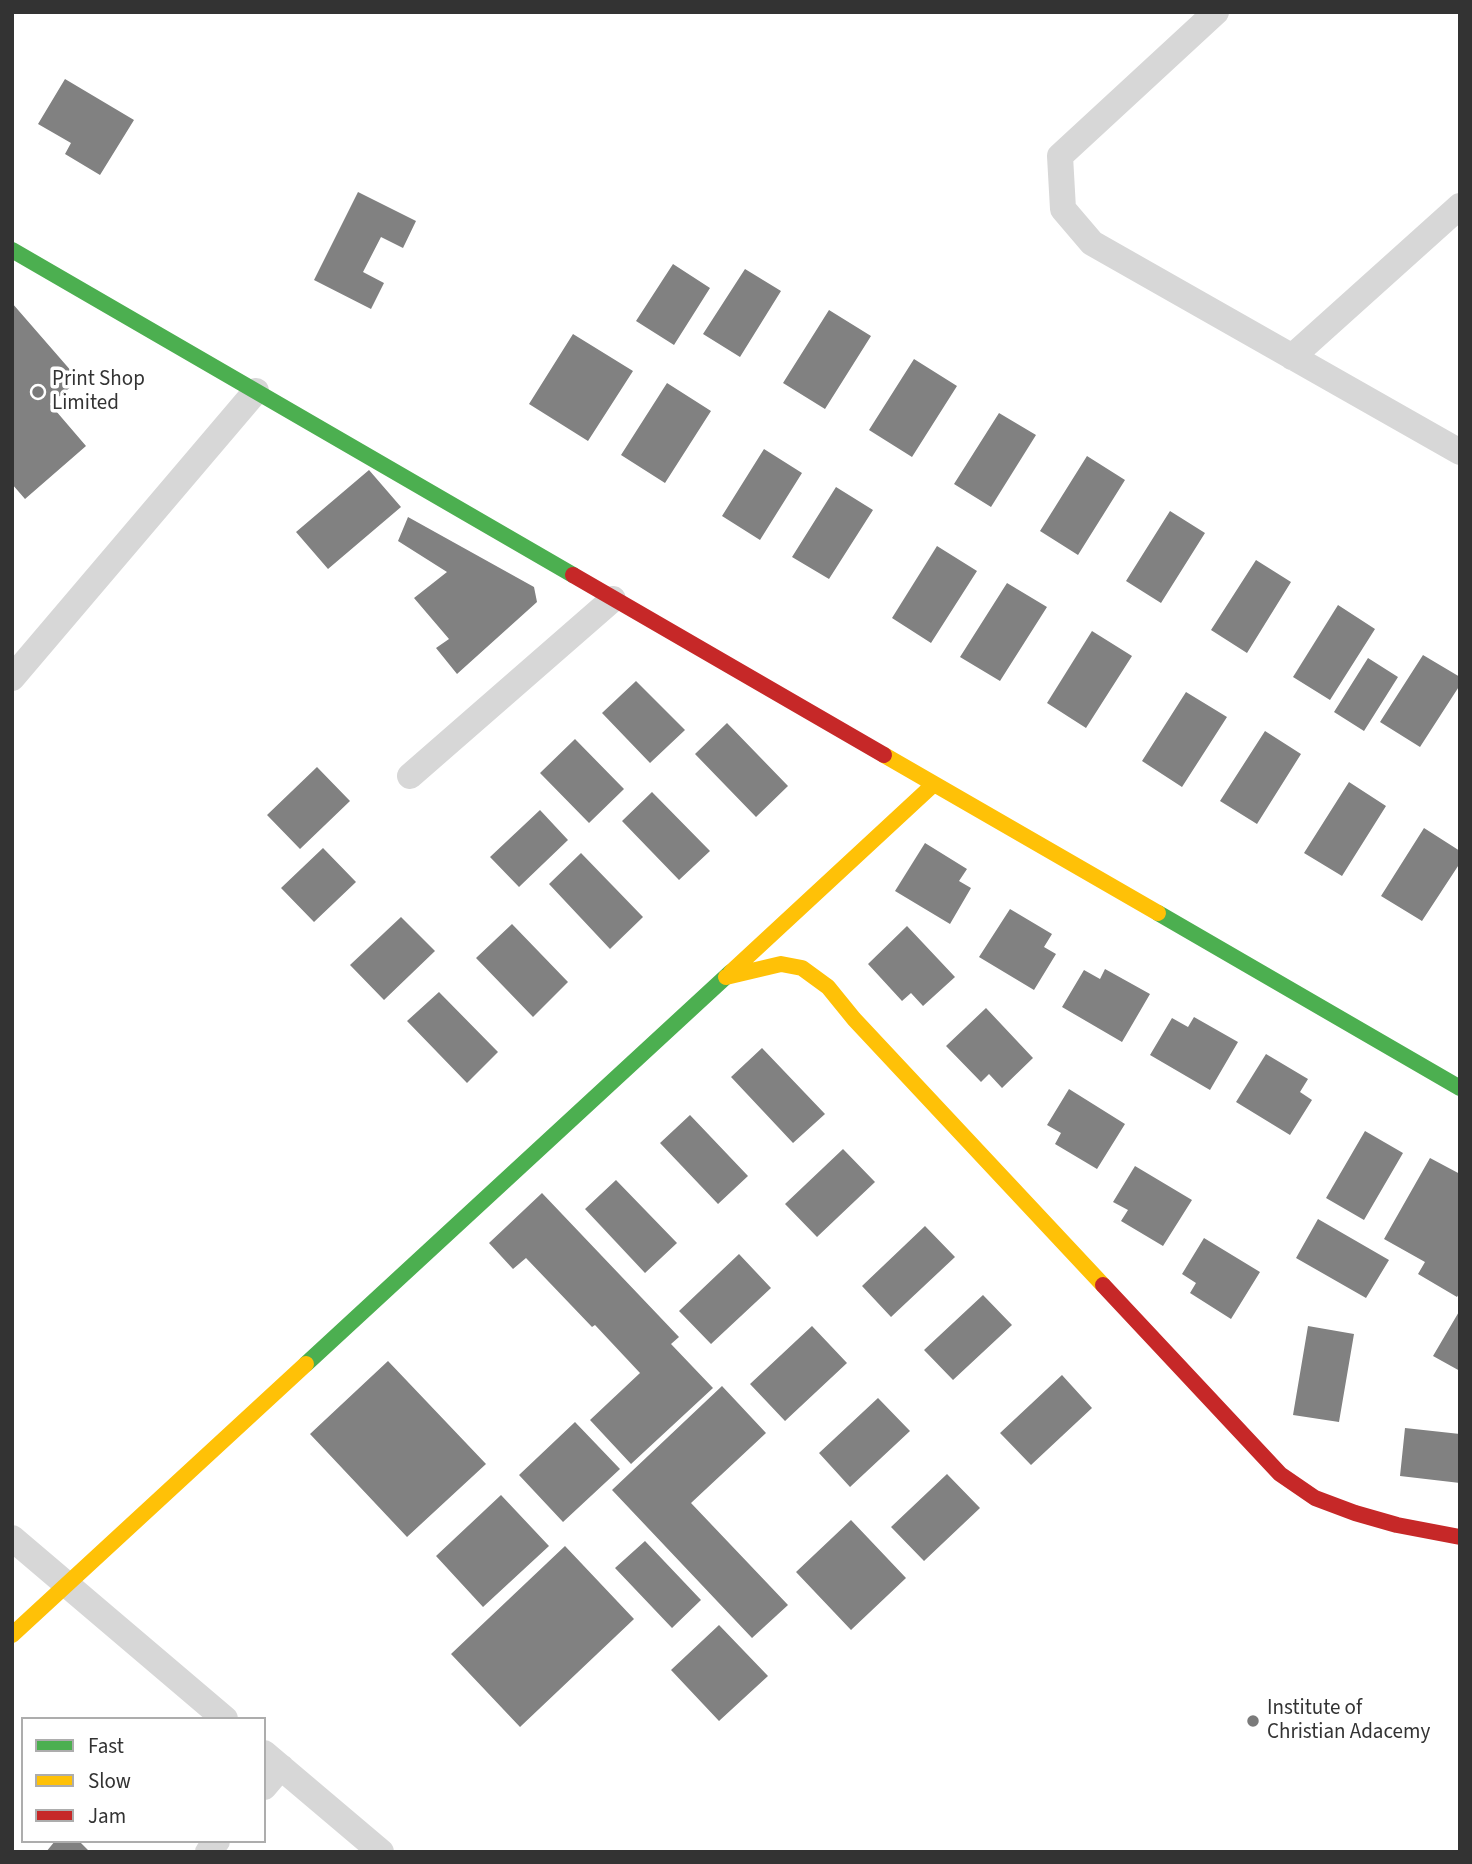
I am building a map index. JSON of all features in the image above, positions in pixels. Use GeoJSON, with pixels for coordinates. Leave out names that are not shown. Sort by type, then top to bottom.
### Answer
{"type":"FeatureCollection","features":[{"type":"Feature","properties":{"kind":"street"},"geometry":{"type":"LineString","coordinates":[[1216,12],[1060,156],[1063,209],[1092,243],[1460,452]]}},
{"type":"Feature","properties":{"kind":"street"},"geometry":{"type":"LineString","coordinates":[[1292,357],[1460,206]]}},
{"type":"Feature","properties":{"kind":"street"},"geometry":{"type":"LineString","coordinates":[[12,250],[1460,1088]]}},
{"type":"Feature","properties":{"kind":"street"},"geometry":{"type":"LineString","coordinates":[[12,678],[256,391]]}},
{"type":"Feature","properties":{"kind":"street"},"geometry":{"type":"LineString","coordinates":[[410,776],[614,598]]}},
{"type":"Feature","properties":{"kind":"street"},"geometry":{"type":"LineString","coordinates":[[12,1635],[934,784]]}},
{"type":"Feature","properties":{"kind":"street"},"geometry":{"type":"LineString","coordinates":[[725,977],[781,964],[802,968],[828,987],[863,1029],[1280,1474],[1315,1498],[1355,1513],[1397,1525],[1460,1537]]}},
{"type":"Feature","properties":{"kind":"street"},"geometry":{"type":"LineString","coordinates":[[12,1538],[223,1717]]}},
{"type":"Feature","properties":{"kind":"street"},"geometry":{"type":"LineString","coordinates":[[270,1769],[381,1852]]}},
{"type":"Feature","properties":{"kind":"building"},"geometry":{"type":"Polygon","coordinates":[[[65,79],[134,120],[100,175],[65,154],[71,143],[38,124],[65,79]]]}},
{"type":"Feature","properties":{"kind":"building"},"geometry":{"type":"Polygon","coordinates":[[[358,192],[416,221],[403,248],[381,237],[363,272],[384,283],[371,309],[314,280],[358,192]]]}},
{"type":"Feature","properties":{"kind":"building"},"geometry":{"type":"Polygon","coordinates":[[[673,264],[710,288],[674,345],[636,321],[673,264]]]}},
{"type":"Feature","properties":{"kind":"building"},"geometry":{"type":"Polygon","coordinates":[[[745,269],[781,291],[740,357],[703,334],[745,269]]]}},
{"type":"Feature","properties":{"kind":"building","name":"Print Shop Limited"},"geometry":{"type":"Polygon","coordinates":[[[12,303],[79,380],[50,404],[86,446],[25,499],[12,484],[12,303]]]}},
{"type":"Feature","properties":{"kind":"building"},"geometry":{"type":"Polygon","coordinates":[[[829,310],[871,336],[825,409],[783,383],[829,310]]]}},
{"type":"Feature","properties":{"kind":"building"},"geometry":{"type":"Polygon","coordinates":[[[573,334],[633,371],[588,441],[529,404],[573,334]]]}},
{"type":"Feature","properties":{"kind":"building"},"geometry":{"type":"Polygon","coordinates":[[[914,359],[957,386],[912,457],[869,430],[914,359]]]}},
{"type":"Feature","properties":{"kind":"building"},"geometry":{"type":"Polygon","coordinates":[[[667,383],[711,411],[665,483],[621,455],[667,383]]]}},
{"type":"Feature","properties":{"kind":"building"},"geometry":{"type":"Polygon","coordinates":[[[999,413],[1036,435],[991,507],[954,484],[999,413]]]}},
{"type":"Feature","properties":{"kind":"building"},"geometry":{"type":"Polygon","coordinates":[[[764,449],[802,473],[760,540],[722,516],[764,449]]]}},
{"type":"Feature","properties":{"kind":"building"},"geometry":{"type":"Polygon","coordinates":[[[1087,456],[1125,480],[1078,555],[1040,531],[1087,456]]]}},
{"type":"Feature","properties":{"kind":"building"},"geometry":{"type":"Polygon","coordinates":[[[369,470],[401,507],[328,569],[296,532],[369,470]]]}},
{"type":"Feature","properties":{"kind":"building"},"geometry":{"type":"Polygon","coordinates":[[[836,487],[873,510],[829,579],[792,557],[836,487]]]}},
{"type":"Feature","properties":{"kind":"building"},"geometry":{"type":"Polygon","coordinates":[[[1170,511],[1205,533],[1161,603],[1126,581],[1170,511]]]}},
{"type":"Feature","properties":{"kind":"building"},"geometry":{"type":"Polygon","coordinates":[[[408,517],[534,587],[537,602],[457,674],[436,648],[449,639],[414,598],[447,572],[398,541],[408,517]]]}},
{"type":"Feature","properties":{"kind":"building"},"geometry":{"type":"Polygon","coordinates":[[[937,546],[977,571],[931,643],[892,618],[937,546]]]}},
{"type":"Feature","properties":{"kind":"building"},"geometry":{"type":"Polygon","coordinates":[[[1256,560],[1291,582],[1247,653],[1211,630],[1256,560]]]}},
{"type":"Feature","properties":{"kind":"building"},"geometry":{"type":"Polygon","coordinates":[[[1007,583],[1047,607],[1000,681],[960,657],[1007,583]]]}},
{"type":"Feature","properties":{"kind":"building"},"geometry":{"type":"Polygon","coordinates":[[[1338,605],[1375,629],[1330,700],[1293,677],[1338,605]]]}},
{"type":"Feature","properties":{"kind":"building"},"geometry":{"type":"Polygon","coordinates":[[[1092,631],[1132,656],[1086,728],[1047,703],[1092,631]]]}},
{"type":"Feature","properties":{"kind":"building"},"geometry":{"type":"Polygon","coordinates":[[[1423,655],[1460,677],[1460,685],[1420,747],[1380,722],[1423,655]]]}},
{"type":"Feature","properties":{"kind":"building"},"geometry":{"type":"Polygon","coordinates":[[[1368,658],[1398,677],[1364,731],[1334,712],[1368,658]]]}},
{"type":"Feature","properties":{"kind":"building"},"geometry":{"type":"Polygon","coordinates":[[[636,681],[685,730],[650,763],[602,713],[636,681]]]}},
{"type":"Feature","properties":{"kind":"building"},"geometry":{"type":"Polygon","coordinates":[[[1186,692],[1227,717],[1182,787],[1142,761],[1186,692]]]}},
{"type":"Feature","properties":{"kind":"building"},"geometry":{"type":"Polygon","coordinates":[[[727,723],[788,786],[756,817],[695,754],[727,723]]]}},
{"type":"Feature","properties":{"kind":"building"},"geometry":{"type":"Polygon","coordinates":[[[1265,731],[1301,754],[1257,824],[1220,801],[1265,731]]]}},
{"type":"Feature","properties":{"kind":"building"},"geometry":{"type":"Polygon","coordinates":[[[575,739],[624,789],[589,823],[540,773],[575,739]]]}},
{"type":"Feature","properties":{"kind":"building"},"geometry":{"type":"Polygon","coordinates":[[[317,767],[350,801],[300,849],[267,815],[317,767]]]}},
{"type":"Feature","properties":{"kind":"building"},"geometry":{"type":"Polygon","coordinates":[[[1349,782],[1386,806],[1342,876],[1304,853],[1349,782]]]}},
{"type":"Feature","properties":{"kind":"building"},"geometry":{"type":"Polygon","coordinates":[[[652,792],[710,851],[679,880],[622,821],[652,792]]]}},
{"type":"Feature","properties":{"kind":"building"},"geometry":{"type":"Polygon","coordinates":[[[540,810],[568,840],[519,887],[490,857],[540,810]]]}},
{"type":"Feature","properties":{"kind":"building"},"geometry":{"type":"Polygon","coordinates":[[[1424,828],[1460,851],[1460,863],[1422,921],[1381,896],[1424,828]]]}},
{"type":"Feature","properties":{"kind":"building"},"geometry":{"type":"Polygon","coordinates":[[[925,843],[967,869],[959,881],[971,888],[950,924],[895,891],[925,843]]]}},
{"type":"Feature","properties":{"kind":"building"},"geometry":{"type":"Polygon","coordinates":[[[323,848],[356,882],[314,922],[281,888],[323,848]]]}},
{"type":"Feature","properties":{"kind":"building"},"geometry":{"type":"Polygon","coordinates":[[[581,853],[643,917],[610,949],[549,884],[581,853]]]}},
{"type":"Feature","properties":{"kind":"building"},"geometry":{"type":"Polygon","coordinates":[[[1010,909],[1052,934],[1044,947],[1056,954],[1034,990],[979,957],[1010,909]]]}},
{"type":"Feature","properties":{"kind":"building"},"geometry":{"type":"Polygon","coordinates":[[[401,917],[435,951],[384,1000],[350,965],[401,917]]]}},
{"type":"Feature","properties":{"kind":"building"},"geometry":{"type":"Polygon","coordinates":[[[512,924],[568,982],[533,1017],[476,958],[512,924]]]}},
{"type":"Feature","properties":{"kind":"building"},"geometry":{"type":"Polygon","coordinates":[[[907,926],[955,977],[923,1006],[911,993],[902,1001],[868,964],[907,926]]]}},
{"type":"Feature","properties":{"kind":"building"},"geometry":{"type":"Polygon","coordinates":[[[1105,969],[1150,994],[1122,1042],[1062,1007],[1084,970],[1100,979],[1105,969]]]}},
{"type":"Feature","properties":{"kind":"building"},"geometry":{"type":"Polygon","coordinates":[[[439,992],[498,1052],[467,1083],[407,1021],[439,992]]]}},
{"type":"Feature","properties":{"kind":"building"},"geometry":{"type":"Polygon","coordinates":[[[986,1008],[1033,1058],[1002,1088],[989,1074],[981,1082],[946,1046],[986,1008]]]}},
{"type":"Feature","properties":{"kind":"building"},"geometry":{"type":"Polygon","coordinates":[[[1194,1017],[1238,1042],[1210,1090],[1150,1055],[1172,1018],[1188,1027],[1194,1017]]]}},
{"type":"Feature","properties":{"kind":"building"},"geometry":{"type":"Polygon","coordinates":[[[762,1048],[825,1114],[793,1143],[731,1077],[762,1048]]]}},
{"type":"Feature","properties":{"kind":"building"},"geometry":{"type":"Polygon","coordinates":[[[1266,1054],[1308,1079],[1300,1092],[1312,1100],[1290,1135],[1236,1102],[1266,1054]]]}},
{"type":"Feature","properties":{"kind":"building"},"geometry":{"type":"Polygon","coordinates":[[[1069,1089],[1125,1124],[1097,1169],[1055,1144],[1061,1133],[1047,1125],[1069,1089]]]}},
{"type":"Feature","properties":{"kind":"building"},"geometry":{"type":"Polygon","coordinates":[[[690,1115],[748,1176],[718,1204],[660,1143],[690,1115]]]}},
{"type":"Feature","properties":{"kind":"building"},"geometry":{"type":"Polygon","coordinates":[[[1365,1131],[1403,1153],[1364,1220],[1326,1198],[1365,1131]]]}},
{"type":"Feature","properties":{"kind":"building"},"geometry":{"type":"Polygon","coordinates":[[[843,1149],[875,1182],[817,1237],[785,1204],[843,1149]]]}},
{"type":"Feature","properties":{"kind":"building"},"geometry":{"type":"Polygon","coordinates":[[[1430,1158],[1460,1174],[1460,1292],[1457,1297],[1418,1274],[1425,1262],[1384,1239],[1430,1158]]]}},
{"type":"Feature","properties":{"kind":"building"},"geometry":{"type":"Polygon","coordinates":[[[1135,1166],[1192,1200],[1163,1246],[1121,1221],[1128,1210],[1113,1202],[1135,1166]]]}},
{"type":"Feature","properties":{"kind":"building"},"geometry":{"type":"Polygon","coordinates":[[[616,1180],[677,1243],[645,1273],[585,1209],[616,1180]]]}},
{"type":"Feature","properties":{"kind":"building"},"geometry":{"type":"Polygon","coordinates":[[[542,1193],[679,1337],[671,1344],[713,1388],[631,1464],[590,1420],[640,1373],[526,1258],[513,1269],[489,1243],[542,1193]]]}},
{"type":"Feature","properties":{"kind":"building"},"geometry":{"type":"Polygon","coordinates":[[[1318,1219],[1389,1260],[1366,1298],[1296,1258],[1318,1219]]]}},
{"type":"Feature","properties":{"kind":"building"},"geometry":{"type":"Polygon","coordinates":[[[925,1226],[955,1257],[891,1317],[862,1286],[925,1226]]]}},
{"type":"Feature","properties":{"kind":"building"},"geometry":{"type":"Polygon","coordinates":[[[1204,1238],[1260,1272],[1231,1319],[1190,1293],[1196,1283],[1182,1274],[1204,1238]]]}},
{"type":"Feature","properties":{"kind":"building"},"geometry":{"type":"Polygon","coordinates":[[[739,1254],[771,1288],[711,1344],[679,1311],[739,1254]]]}},
{"type":"Feature","properties":{"kind":"building"},"geometry":{"type":"Polygon","coordinates":[[[983,1295],[1012,1325],[953,1380],[924,1350],[983,1295]]]}},
{"type":"Feature","properties":{"kind":"building"},"geometry":{"type":"Polygon","coordinates":[[[1460,1310],[1460,1371],[1433,1356],[1460,1310]]]}},
{"type":"Feature","properties":{"kind":"building"},"geometry":{"type":"Polygon","coordinates":[[[812,1326],[847,1363],[785,1421],[750,1384],[812,1326]]]}},
{"type":"Feature","properties":{"kind":"building"},"geometry":{"type":"Polygon","coordinates":[[[1308,1326],[1354,1334],[1339,1422],[1293,1415],[1308,1326]]]}},
{"type":"Feature","properties":{"kind":"building"},"geometry":{"type":"Polygon","coordinates":[[[388,1361],[486,1464],[407,1537],[310,1434],[388,1361]]]}},
{"type":"Feature","properties":{"kind":"building"},"geometry":{"type":"Polygon","coordinates":[[[1062,1375],[1092,1408],[1031,1465],[1000,1433],[1062,1375]]]}},
{"type":"Feature","properties":{"kind":"building"},"geometry":{"type":"Polygon","coordinates":[[[722,1386],[766,1433],[691,1503],[788,1605],[752,1638],[612,1490],[722,1386]]]}},
{"type":"Feature","properties":{"kind":"building"},"geometry":{"type":"Polygon","coordinates":[[[878,1398],[910,1431],[850,1487],[819,1453],[878,1398]]]}},
{"type":"Feature","properties":{"kind":"building"},"geometry":{"type":"Polygon","coordinates":[[[575,1422],[620,1469],[563,1522],[519,1475],[575,1422]]]}},
{"type":"Feature","properties":{"kind":"building"},"geometry":{"type":"Polygon","coordinates":[[[1405,1428],[1460,1434],[1460,1483],[1400,1476],[1405,1428]]]}},
{"type":"Feature","properties":{"kind":"building"},"geometry":{"type":"Polygon","coordinates":[[[947,1474],[980,1508],[924,1561],[891,1527],[947,1474]]]}},
{"type":"Feature","properties":{"kind":"building"},"geometry":{"type":"Polygon","coordinates":[[[501,1495],[549,1546],[483,1607],[436,1556],[501,1495]]]}},
{"type":"Feature","properties":{"kind":"building"},"geometry":{"type":"Polygon","coordinates":[[[851,1520],[906,1578],[851,1630],[796,1572],[851,1520]]]}},
{"type":"Feature","properties":{"kind":"building"},"geometry":{"type":"Polygon","coordinates":[[[645,1541],[701,1600],[672,1628],[615,1568],[645,1541]]]}},
{"type":"Feature","properties":{"kind":"building"},"geometry":{"type":"Polygon","coordinates":[[[565,1546],[634,1619],[520,1727],[451,1654],[565,1546]]]}},
{"type":"Feature","properties":{"kind":"building"},"geometry":{"type":"Polygon","coordinates":[[[719,1625],[768,1676],[719,1721],[671,1670],[719,1625]]]}},
{"type":"Feature","properties":{"kind":"building"},"geometry":{"type":"Polygon","coordinates":[[[53,1843],[81,1843],[90,1852],[46,1852],[53,1843]]]}},
{"type":"Feature","properties":{"kind":"traffic: fast"},"geometry":{"type":"LineString","coordinates":[[12,250],[573,575]]}},
{"type":"Feature","properties":{"kind":"traffic: fast"},"geometry":{"type":"LineString","coordinates":[[1158,913],[1460,1088]]}},
{"type":"Feature","properties":{"kind":"traffic: fast"},"geometry":{"type":"LineString","coordinates":[[306,1364],[731,972]]}},
{"type":"Feature","properties":{"kind":"traffic: slow"},"geometry":{"type":"LineString","coordinates":[[884,755],[1158,913]]}},
{"type":"Feature","properties":{"kind":"traffic: slow"},"geometry":{"type":"LineString","coordinates":[[731,972],[934,784]]}},
{"type":"Feature","properties":{"kind":"traffic: slow"},"geometry":{"type":"LineString","coordinates":[[726,977],[781,964],[802,968],[828,987],[854,1019],[1103,1285]]}},
{"type":"Feature","properties":{"kind":"traffic: slow"},"geometry":{"type":"LineString","coordinates":[[12,1635],[306,1364]]}},
{"type":"Feature","properties":{"kind":"traffic: jam"},"geometry":{"type":"LineString","coordinates":[[573,575],[884,755]]}},
{"type":"Feature","properties":{"kind":"traffic: jam"},"geometry":{"type":"LineString","coordinates":[[1103,1285],[1280,1474],[1315,1498],[1355,1513],[1397,1525],[1460,1537]]}},
{"type":"Feature","properties":{"kind":"place","name":"Print Shop Limited"},"geometry":{"type":"Point","coordinates":[38,392]}},
{"type":"Feature","properties":{"kind":"place","name":"Institute of Christian Adacemy"},"geometry":{"type":"Point","coordinates":[1253,1721]}}]}
